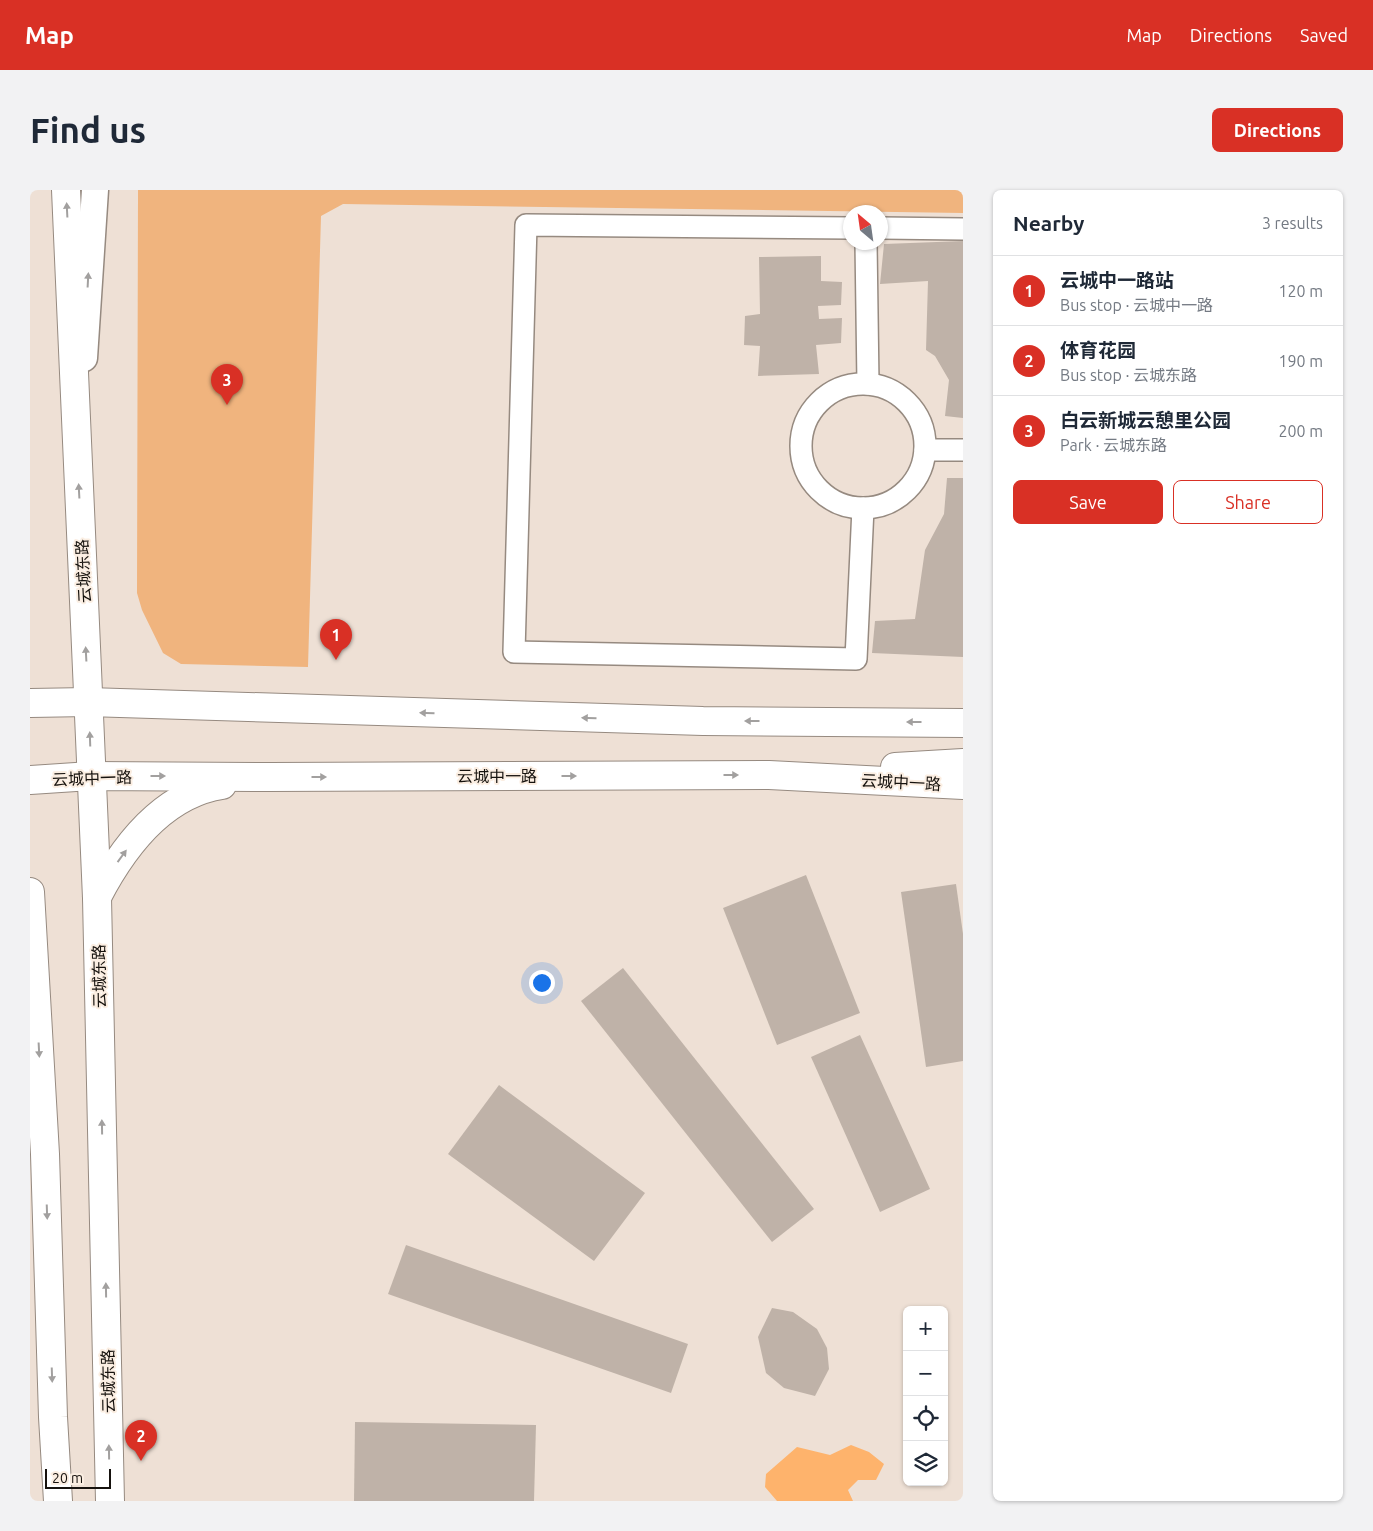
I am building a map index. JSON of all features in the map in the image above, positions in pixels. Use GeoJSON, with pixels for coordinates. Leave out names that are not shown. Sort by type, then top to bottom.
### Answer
{"type":"FeatureCollection","features":[{"type":"Feature","properties":{"kind":"main road","name":"云城东路"},"geometry":{"type":"LineString","coordinates":[[66,190],[97,898],[110,1501]]}},
{"type":"Feature","properties":{"kind":"main road"},"geometry":{"type":"LineString","coordinates":[[30,703],[88,702],[703,721],[963,723]]}},
{"type":"Feature","properties":{"kind":"main road"},"geometry":{"type":"LineString","coordinates":[[769,775],[963,763]]}},
{"type":"Feature","properties":{"kind":"main road","name":"云城中一路"},"geometry":{"type":"LineString","coordinates":[[30,780],[91,776],[769,775],[963,785]]}},
{"type":"Feature","properties":{"kind":"main road"},"geometry":{"type":"LineString","coordinates":[[97,898],[110,872],[126,850],[164,810],[182,798],[205,787],[270,777]]}},
{"type":"Feature","properties":{"kind":"main road"},"geometry":{"type":"LineString","coordinates":[[30,892],[45,1154],[53,1417],[58,1501]]}},
{"type":"Feature","properties":{"kind":"street","name":"云城东路"},"geometry":{"type":"LineString","coordinates":[[77,451],[95,190]]}},
{"type":"Feature","properties":{"kind":"street"},"geometry":{"type":"LineString","coordinates":[[843,228],[526,224],[514,652],[856,659],[863,508]]}},
{"type":"Feature","properties":{"kind":"street"},"geometry":{"type":"LineString","coordinates":[[888,228],[963,230]]}},
{"type":"Feature","properties":{"kind":"street"},"geometry":{"type":"LineString","coordinates":[[866,250],[868,384]]}},
{"type":"Feature","properties":{"kind":"street"},"geometry":{"type":"LineString","coordinates":[[868,384],[887,388],[903,398],[910,406],[916,413],[923,431],[925,450],[921,468],[911,485],[895,499],[875,507],[853,508],[832,500],[816,487],[805,468],[801,447],[804,426],[814,407],[831,393],[849,386],[868,384]]}},
{"type":"Feature","properties":{"kind":"street"},"geometry":{"type":"LineString","coordinates":[[925,450],[963,450]]}},
{"type":"Feature","properties":{"kind":"shaded area"},"geometry":{"type":"Polygon","coordinates":[[[138,190],[963,190],[963,213],[888,212],[888,205],[843,205],[843,211],[343,204],[321,216],[308,667],[181,664],[163,653],[142,610],[137,593],[138,190]]]}},
{"type":"Feature","properties":{"kind":"shaded area"},"geometry":{"type":"Polygon","coordinates":[[[851,1445],[869,1452],[884,1464],[876,1480],[858,1480],[848,1490],[853,1501],[777,1501],[765,1487],[766,1474],[797,1447],[830,1455],[851,1445]]]}},
{"type":"Feature","properties":{"kind":"building"},"geometry":{"type":"Polygon","coordinates":[[[963,241],[963,418],[945,416],[949,380],[935,356],[926,350],[928,281],[880,284],[883,250],[888,250],[888,244],[963,241]]]}},
{"type":"Feature","properties":{"kind":"building"},"geometry":{"type":"Polygon","coordinates":[[[821,256],[821,281],[842,282],[841,305],[818,306],[819,319],[842,318],[841,343],[816,345],[819,374],[758,376],[760,346],[744,345],[745,316],[760,314],[759,257],[821,256]]]}},
{"type":"Feature","properties":{"kind":"building"},"geometry":{"type":"Polygon","coordinates":[[[947,478],[963,478],[963,657],[872,653],[875,621],[915,619],[925,550],[944,514],[947,478]]]}},
{"type":"Feature","properties":{"kind":"building"},"geometry":{"type":"Polygon","coordinates":[[[806,875],[860,1013],[777,1045],[723,908],[806,875]]]}},
{"type":"Feature","properties":{"kind":"building"},"geometry":{"type":"Polygon","coordinates":[[[956,884],[963,934],[963,1061],[926,1067],[901,892],[956,884]]]}},
{"type":"Feature","properties":{"kind":"building"},"geometry":{"type":"Polygon","coordinates":[[[623,968],[814,1209],[772,1242],[581,1001],[623,968]]]}},
{"type":"Feature","properties":{"kind":"building"},"geometry":{"type":"Polygon","coordinates":[[[860,1035],[930,1189],[880,1212],[811,1057],[860,1035]]]}},
{"type":"Feature","properties":{"kind":"building"},"geometry":{"type":"Polygon","coordinates":[[[499,1085],[645,1193],[594,1261],[448,1154],[499,1085]]]}},
{"type":"Feature","properties":{"kind":"building"},"geometry":{"type":"Polygon","coordinates":[[[406,1245],[688,1344],[671,1393],[388,1294],[406,1245]]]}},
{"type":"Feature","properties":{"kind":"building"},"geometry":{"type":"Polygon","coordinates":[[[772,1308],[793,1312],[817,1329],[827,1348],[829,1369],[815,1396],[784,1388],[766,1373],[758,1337],[772,1308]]]}},
{"type":"Feature","properties":{"kind":"building"},"geometry":{"type":"Polygon","coordinates":[[[355,1422],[536,1425],[534,1501],[354,1501],[355,1422]]]}},
{"type":"Feature","properties":{"kind":"place","name":"白云新城云憩里公园"},"geometry":{"type":"Point","coordinates":[227,405]}},
{"type":"Feature","properties":{"kind":"place","name":"云城中一路站"},"geometry":{"type":"Point","coordinates":[336,660]}},
{"type":"Feature","properties":{"kind":"place","name":"体育花园"},"geometry":{"type":"Point","coordinates":[141,1461]}}]}
